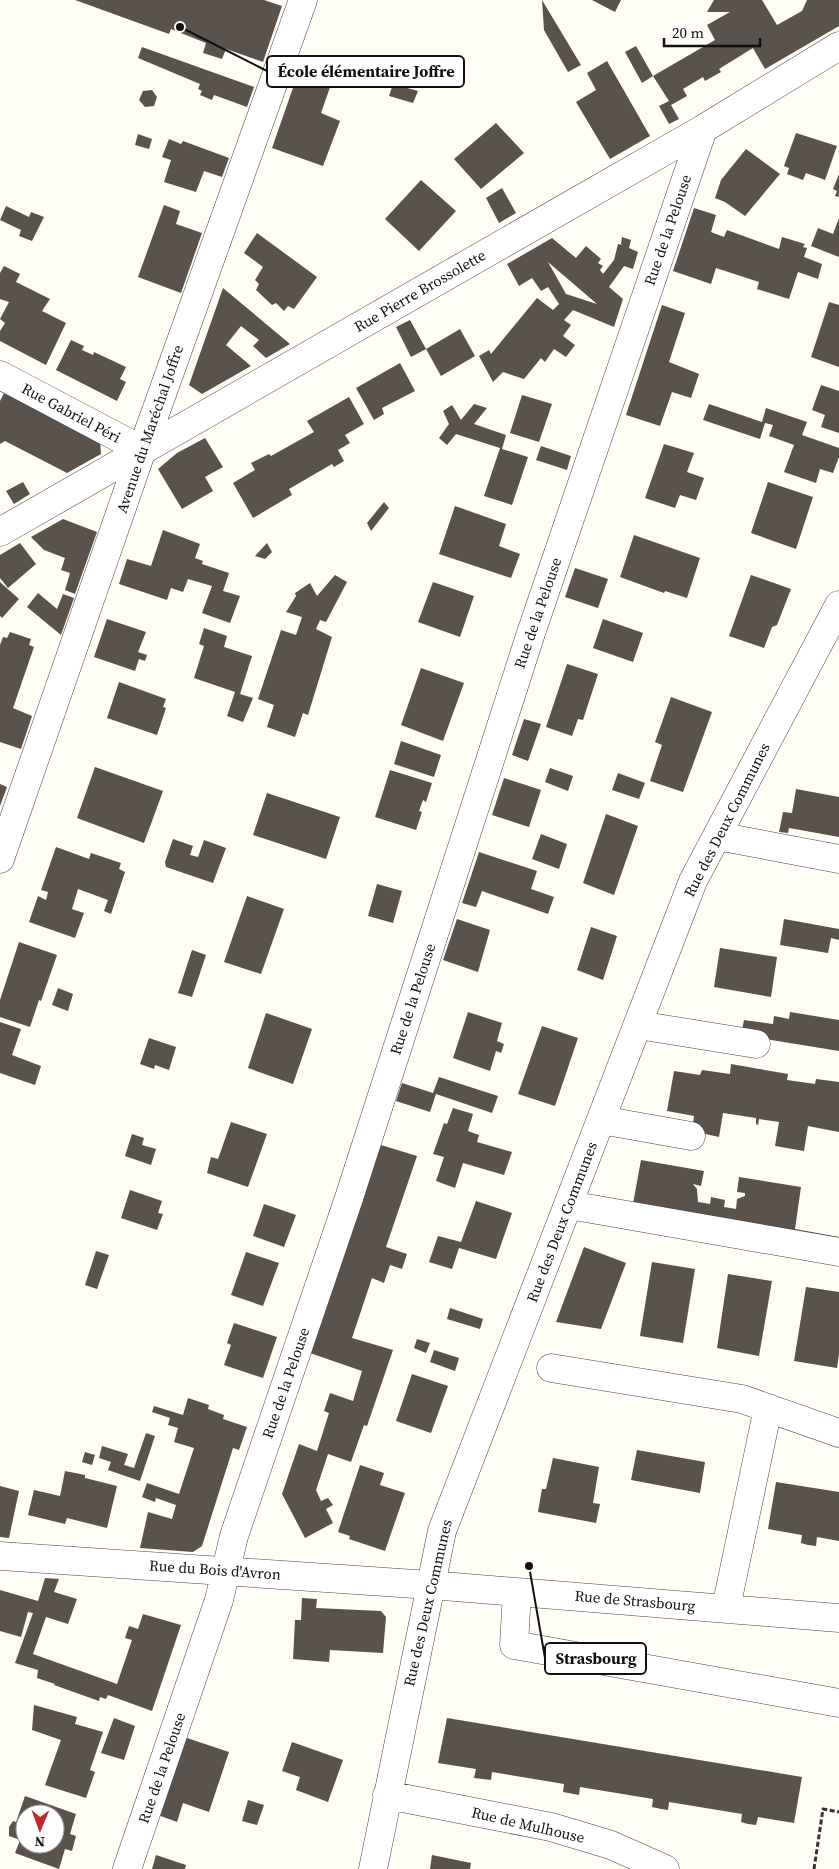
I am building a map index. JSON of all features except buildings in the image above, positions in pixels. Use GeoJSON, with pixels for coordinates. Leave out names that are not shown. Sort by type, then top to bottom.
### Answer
{"type":"FeatureCollection","features":[{"type":"Feature","properties":{"kind":"street","name":"Avenue du Maréchal Joffre"},"geometry":{"type":"LineString","coordinates":[[0,859],[142,450],[303,0]]}},
{"type":"Feature","properties":{"kind":"street","name":"Rue Pierre Brossolette"},"geometry":{"type":"LineString","coordinates":[[0,532],[702,129],[839,46]]}},
{"type":"Feature","properties":{"kind":"street","name":"Rue de la Pelouse"},"geometry":{"type":"LineString","coordinates":[[127,1869],[219,1600],[234,1536],[349,1198],[531,633],[702,129]]}},
{"type":"Feature","properties":{"kind":"street","name":"Rue Gabriel Péri"},"geometry":{"type":"LineString","coordinates":[[0,375],[142,450]]}},
{"type":"Feature","properties":{"kind":"street","name":"Rue des Deux Communes"},"geometry":{"type":"LineString","coordinates":[[373,1869],[442,1531],[693,882],[839,605]]}},
{"type":"Feature","properties":{"kind":"street"},"geometry":{"type":"LineString","coordinates":[[717,836],[839,859]]}},
{"type":"Feature","properties":{"kind":"street"},"geometry":{"type":"LineString","coordinates":[[638,1025],[756,1044]]}},
{"type":"Feature","properties":{"kind":"street"},"geometry":{"type":"LineString","coordinates":[[601,1120],[691,1136]]}},
{"type":"Feature","properties":{"kind":"street"},"geometry":{"type":"LineString","coordinates":[[569,1204],[839,1252]]}},
{"type":"Feature","properties":{"kind":"street"},"geometry":{"type":"LineString","coordinates":[[551,1368],[742,1399],[839,1433]]}},
{"type":"Feature","properties":{"kind":"street"},"geometry":{"type":"LineString","coordinates":[[726,1608],[768,1408]]}},
{"type":"Feature","properties":{"kind":"street","name":"Rue du Bois d'Avron"},"geometry":{"type":"LineString","coordinates":[[0,1556],[430,1584]]}},
{"type":"Feature","properties":{"kind":"street","name":"Rue de Strasbourg"},"geometry":{"type":"LineString","coordinates":[[430,1584],[839,1618]]}},
{"type":"Feature","properties":{"kind":"street"},"geometry":{"type":"LineString","coordinates":[[517,1592],[514,1645],[839,1703]]}},
{"type":"Feature","properties":{"kind":"street","name":"Rue de Mulhouse"},"geometry":{"type":"LineString","coordinates":[[387,1795],[551,1827],[611,1845],[665,1869]]}},
{"type":"Feature","properties":{"kind":"path"},"geometry":{"type":"LineString","coordinates":[[814,1869],[823,1809],[839,1812]]}},
{"type":"Feature","properties":{"kind":"place","name":"École élémentaire Joffre"},"geometry":{"type":"Point","coordinates":[180,27]}},
{"type":"Feature","properties":{"kind":"place","name":"Strasbourg"},"geometry":{"type":"Point","coordinates":[529,1566]}}]}
